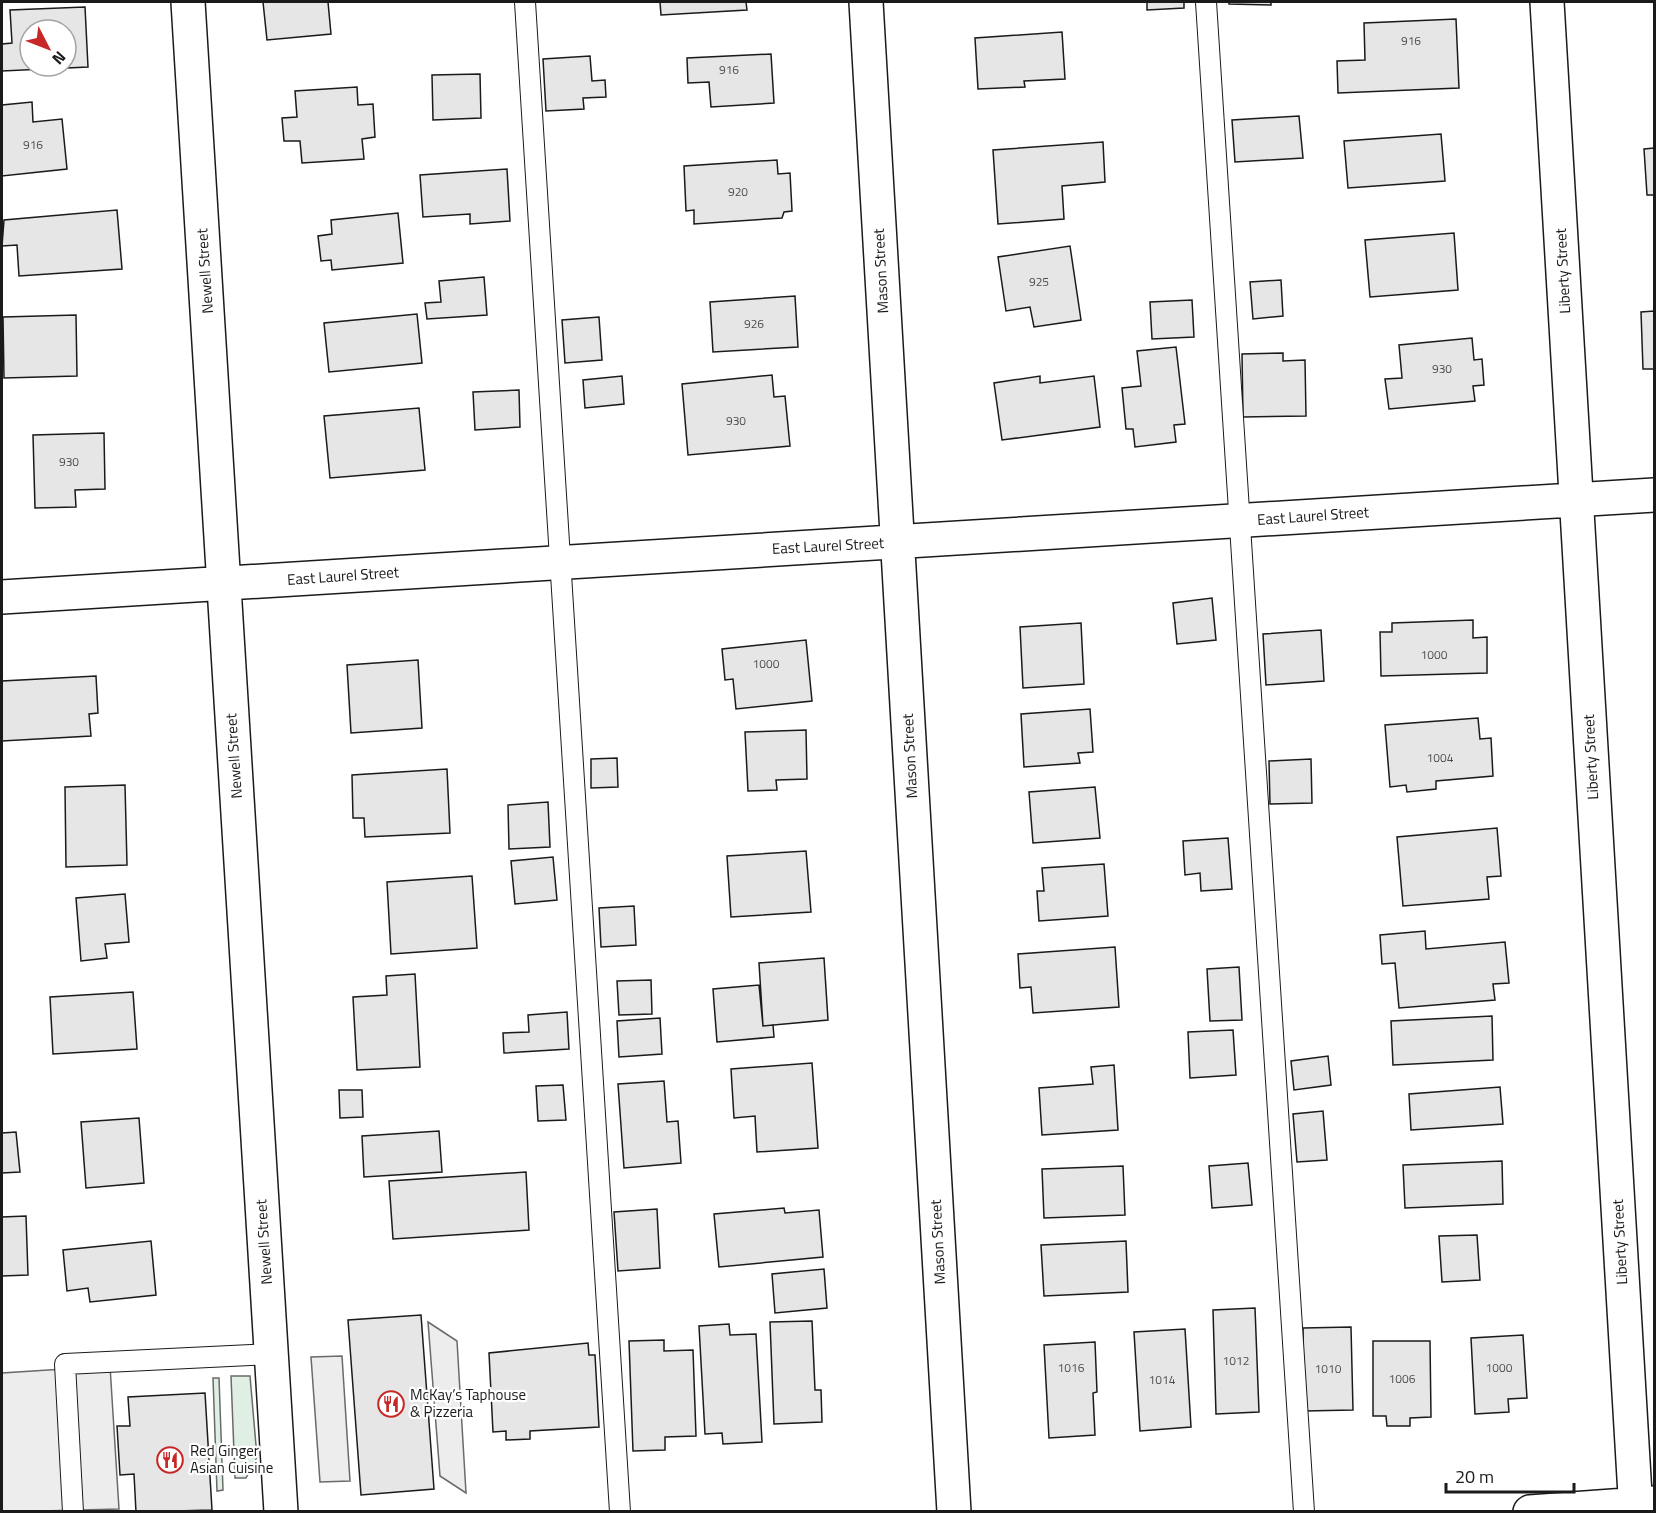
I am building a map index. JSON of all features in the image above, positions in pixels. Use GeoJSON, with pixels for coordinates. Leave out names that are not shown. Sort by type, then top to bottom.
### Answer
{"type":"FeatureCollection","features":[{"type":"Feature","properties":{"kind":"street","name":"Newell Street"},"geometry":{"type":"LineString","coordinates":[[188,2],[281,1512]]}},
{"type":"Feature","properties":{"kind":"street","name":"Mason Street"},"geometry":{"type":"LineString","coordinates":[[866,2],[954,1512]]}},
{"type":"Feature","properties":{"kind":"street","name":"Liberty Street"},"geometry":{"type":"LineString","coordinates":[[1547,2],[1576,500],[1642,1507]]}},
{"type":"Feature","properties":{"kind":"street","name":"East Laurel Street"},"geometry":{"type":"LineString","coordinates":[[2,597],[1654,495]]}},
{"type":"Feature","properties":{"kind":"street"},"geometry":{"type":"LineString","coordinates":[[1530,1512],[1642,1507]]}},
{"type":"Feature","properties":{"kind":"lane"},"geometry":{"type":"LineString","coordinates":[[525,2],[620,1512]]}},
{"type":"Feature","properties":{"kind":"lane"},"geometry":{"type":"LineString","coordinates":[[1206,2],[1304,1512]]}},
{"type":"Feature","properties":{"kind":"lane"},"geometry":{"type":"LineString","coordinates":[[73,1512],[65,1364],[271,1354]]}},
{"type":"Feature","properties":{"kind":"green space"},"geometry":{"type":"Polygon","coordinates":[[[231,1376],[250,1376],[257,1457],[246,1478],[235,1478],[231,1376]]]}},
{"type":"Feature","properties":{"kind":"green space"},"geometry":{"type":"Polygon","coordinates":[[[213,1378],[219,1378],[223,1490],[217,1491],[213,1378]]]}},
{"type":"Feature","properties":{"kind":"shaded area"},"geometry":{"type":"Polygon","coordinates":[[[428,1322],[457,1341],[466,1493],[440,1476],[428,1322]]]}},
{"type":"Feature","properties":{"kind":"shaded area"},"geometry":{"type":"Polygon","coordinates":[[[342,1356],[350,1481],[320,1482],[311,1357],[342,1356]]]}},
{"type":"Feature","properties":{"kind":"shaded area"},"geometry":{"type":"Polygon","coordinates":[[[110,1366],[119,1509],[2,1512],[2,1373],[110,1366]]]}},
{"type":"Feature","properties":{"kind":"building"},"geometry":{"type":"Polygon","coordinates":[[[263,2],[328,2],[331,34],[267,40],[263,2]]]}},
{"type":"Feature","properties":{"kind":"building"},"geometry":{"type":"Polygon","coordinates":[[[660,2],[746,2],[747,10],[661,15],[660,2]]]}},
{"type":"Feature","properties":{"kind":"building"},"geometry":{"type":"Polygon","coordinates":[[[1147,2],[1184,2],[1184,8],[1147,10],[1147,2]]]}},
{"type":"Feature","properties":{"kind":"building"},"geometry":{"type":"Polygon","coordinates":[[[1229,2],[1271,2],[1271,5],[1229,4],[1229,2]]]}},
{"type":"Feature","properties":{"kind":"building"},"geometry":{"type":"Polygon","coordinates":[[[85,7],[88,67],[78,67],[78,18],[18,18],[18,70],[2,71],[2,44],[12,43],[10,10],[85,7]]]}},
{"type":"Feature","properties":{"kind":"building"},"geometry":{"type":"Polygon","coordinates":[[[1456,19],[1459,88],[1338,93],[1337,61],[1365,60],[1364,23],[1456,19]]]}},
{"type":"Feature","properties":{"kind":"building"},"geometry":{"type":"Polygon","coordinates":[[[1062,32],[1065,79],[1024,81],[1025,87],[978,89],[975,38],[1062,32]]]}},
{"type":"Feature","properties":{"kind":"building"},"geometry":{"type":"Polygon","coordinates":[[[771,54],[774,103],[711,107],[709,82],[688,83],[687,58],[771,54]]]}},
{"type":"Feature","properties":{"kind":"building"},"geometry":{"type":"Polygon","coordinates":[[[590,56],[592,81],[605,80],[606,97],[583,98],[584,109],[546,111],[543,59],[590,56]]]}},
{"type":"Feature","properties":{"kind":"building"},"geometry":{"type":"Polygon","coordinates":[[[480,74],[481,118],[433,120],[432,75],[480,74]]]}},
{"type":"Feature","properties":{"kind":"building"},"geometry":{"type":"Polygon","coordinates":[[[357,87],[358,105],[373,104],[375,137],[362,139],[364,159],[302,163],[300,141],[284,141],[282,118],[297,117],[295,91],[357,87]]]}},
{"type":"Feature","properties":{"kind":"building"},"geometry":{"type":"Polygon","coordinates":[[[32,102],[33,122],[62,119],[67,169],[2,176],[2,105],[32,102]]]}},
{"type":"Feature","properties":{"kind":"building"},"geometry":{"type":"Polygon","coordinates":[[[1299,116],[1303,158],[1235,162],[1232,120],[1299,116]]]}},
{"type":"Feature","properties":{"kind":"building"},"geometry":{"type":"Polygon","coordinates":[[[1441,134],[1445,181],[1348,188],[1344,141],[1441,134]]]}},
{"type":"Feature","properties":{"kind":"building"},"geometry":{"type":"Polygon","coordinates":[[[1103,142],[1105,182],[1062,186],[1064,219],[998,224],[993,150],[1103,142]]]}},
{"type":"Feature","properties":{"kind":"building"},"geometry":{"type":"Polygon","coordinates":[[[1654,148],[1654,195],[1647,195],[1644,149],[1654,148]]]}},
{"type":"Feature","properties":{"kind":"building"},"geometry":{"type":"Polygon","coordinates":[[[777,160],[778,174],[790,173],[792,211],[784,212],[782,218],[694,224],[694,210],[686,211],[684,166],[777,160]]]}},
{"type":"Feature","properties":{"kind":"building"},"geometry":{"type":"Polygon","coordinates":[[[507,169],[510,221],[470,224],[470,214],[423,217],[420,175],[507,169]]]}},
{"type":"Feature","properties":{"kind":"building"},"geometry":{"type":"Polygon","coordinates":[[[117,210],[122,269],[19,276],[17,245],[2,246],[4,220],[117,210]]]}},
{"type":"Feature","properties":{"kind":"building"},"geometry":{"type":"Polygon","coordinates":[[[398,213],[403,263],[332,270],[331,260],[321,261],[318,236],[332,234],[331,220],[398,213]]]}},
{"type":"Feature","properties":{"kind":"building"},"geometry":{"type":"Polygon","coordinates":[[[1454,233],[1458,290],[1370,297],[1365,240],[1454,233]]]}},
{"type":"Feature","properties":{"kind":"building"},"geometry":{"type":"Polygon","coordinates":[[[1070,246],[1081,320],[1034,327],[1030,307],[1006,311],[998,257],[1070,246]]]}},
{"type":"Feature","properties":{"kind":"building"},"geometry":{"type":"Polygon","coordinates":[[[484,277],[487,315],[427,319],[425,303],[441,302],[439,281],[484,277]]]}},
{"type":"Feature","properties":{"kind":"building"},"geometry":{"type":"Polygon","coordinates":[[[1281,280],[1283,316],[1253,319],[1250,282],[1281,280]]]}},
{"type":"Feature","properties":{"kind":"building"},"geometry":{"type":"Polygon","coordinates":[[[795,296],[798,347],[713,352],[710,302],[795,296]]]}},
{"type":"Feature","properties":{"kind":"building"},"geometry":{"type":"Polygon","coordinates":[[[1192,300],[1194,337],[1152,339],[1150,302],[1192,300]]]}},
{"type":"Feature","properties":{"kind":"building"},"geometry":{"type":"Polygon","coordinates":[[[1654,311],[1654,369],[1643,369],[1641,312],[1654,311]]]}},
{"type":"Feature","properties":{"kind":"building"},"geometry":{"type":"Polygon","coordinates":[[[417,314],[422,363],[329,372],[324,323],[417,314]]]}},
{"type":"Feature","properties":{"kind":"building"},"geometry":{"type":"Polygon","coordinates":[[[76,315],[77,376],[4,378],[3,317],[76,315]]]}},
{"type":"Feature","properties":{"kind":"building"},"geometry":{"type":"Polygon","coordinates":[[[599,317],[602,360],[565,363],[562,320],[599,317]]]}},
{"type":"Feature","properties":{"kind":"building"},"geometry":{"type":"Polygon","coordinates":[[[1472,338],[1474,360],[1482,359],[1484,385],[1473,386],[1475,401],[1389,409],[1385,379],[1402,378],[1399,345],[1472,338]]]}},
{"type":"Feature","properties":{"kind":"building"},"geometry":{"type":"Polygon","coordinates":[[[1176,347],[1185,424],[1174,425],[1176,442],[1135,447],[1133,429],[1126,429],[1122,388],[1141,386],[1137,351],[1176,347]]]}},
{"type":"Feature","properties":{"kind":"building"},"geometry":{"type":"Polygon","coordinates":[[[1283,353],[1283,361],[1305,360],[1306,416],[1243,417],[1242,354],[1283,353]]]}},
{"type":"Feature","properties":{"kind":"building"},"geometry":{"type":"Polygon","coordinates":[[[772,375],[774,397],[785,396],[790,446],[688,455],[682,384],[772,375]]]}},
{"type":"Feature","properties":{"kind":"building"},"geometry":{"type":"Polygon","coordinates":[[[622,376],[624,404],[585,408],[583,380],[622,376]]]}},
{"type":"Feature","properties":{"kind":"building"},"geometry":{"type":"Polygon","coordinates":[[[1040,376],[1040,383],[1094,376],[1100,427],[1002,440],[994,383],[1040,376]]]}},
{"type":"Feature","properties":{"kind":"building"},"geometry":{"type":"Polygon","coordinates":[[[519,390],[520,427],[475,430],[473,392],[519,390]]]}},
{"type":"Feature","properties":{"kind":"building"},"geometry":{"type":"Polygon","coordinates":[[[419,408],[425,470],[330,478],[324,416],[419,408]]]}},
{"type":"Feature","properties":{"kind":"building"},"geometry":{"type":"Polygon","coordinates":[[[104,433],[105,489],[75,490],[76,507],[35,508],[33,435],[104,433]]]}},
{"type":"Feature","properties":{"kind":"building"},"geometry":{"type":"Polygon","coordinates":[[[1212,598],[1216,640],[1177,644],[1173,603],[1212,598]]]}},
{"type":"Feature","properties":{"kind":"building"},"geometry":{"type":"Polygon","coordinates":[[[1473,620],[1473,638],[1487,637],[1487,673],[1381,676],[1380,632],[1392,632],[1392,623],[1473,620]]]}},
{"type":"Feature","properties":{"kind":"building"},"geometry":{"type":"Polygon","coordinates":[[[1081,623],[1084,684],[1023,688],[1020,627],[1081,623]]]}},
{"type":"Feature","properties":{"kind":"building"},"geometry":{"type":"Polygon","coordinates":[[[1321,630],[1324,681],[1266,685],[1263,634],[1321,630]]]}},
{"type":"Feature","properties":{"kind":"building"},"geometry":{"type":"Polygon","coordinates":[[[806,640],[812,701],[736,709],[733,679],[725,680],[722,649],[806,640]]]}},
{"type":"Feature","properties":{"kind":"building"},"geometry":{"type":"Polygon","coordinates":[[[418,660],[422,728],[351,733],[347,665],[418,660]]]}},
{"type":"Feature","properties":{"kind":"building"},"geometry":{"type":"Polygon","coordinates":[[[96,676],[98,713],[89,714],[91,736],[2,741],[2,681],[96,676]]]}},
{"type":"Feature","properties":{"kind":"building"},"geometry":{"type":"Polygon","coordinates":[[[1090,709],[1093,752],[1078,753],[1080,763],[1024,767],[1021,714],[1090,709]]]}},
{"type":"Feature","properties":{"kind":"building"},"geometry":{"type":"Polygon","coordinates":[[[1478,718],[1480,739],[1491,738],[1493,776],[1436,781],[1436,789],[1407,792],[1406,785],[1390,787],[1385,725],[1478,718]]]}},
{"type":"Feature","properties":{"kind":"building"},"geometry":{"type":"Polygon","coordinates":[[[806,730],[807,779],[776,780],[777,790],[748,791],[745,732],[806,730]]]}},
{"type":"Feature","properties":{"kind":"building"},"geometry":{"type":"Polygon","coordinates":[[[617,758],[618,787],[591,788],[591,759],[617,758]]]}},
{"type":"Feature","properties":{"kind":"building"},"geometry":{"type":"Polygon","coordinates":[[[1311,759],[1312,803],[1270,804],[1269,761],[1311,759]]]}},
{"type":"Feature","properties":{"kind":"building"},"geometry":{"type":"Polygon","coordinates":[[[447,769],[450,833],[365,837],[364,818],[353,818],[352,775],[447,769]]]}},
{"type":"Feature","properties":{"kind":"building"},"geometry":{"type":"Polygon","coordinates":[[[125,785],[127,865],[66,867],[65,787],[125,785]]]}},
{"type":"Feature","properties":{"kind":"building"},"geometry":{"type":"Polygon","coordinates":[[[1095,787],[1100,838],[1033,843],[1029,792],[1095,787]]]}},
{"type":"Feature","properties":{"kind":"building"},"geometry":{"type":"Polygon","coordinates":[[[548,802],[550,847],[509,849],[508,805],[548,802]]]}},
{"type":"Feature","properties":{"kind":"building"},"geometry":{"type":"Polygon","coordinates":[[[1497,828],[1501,876],[1487,877],[1489,899],[1403,906],[1397,837],[1497,828]]]}},
{"type":"Feature","properties":{"kind":"building"},"geometry":{"type":"Polygon","coordinates":[[[1228,838],[1232,889],[1201,891],[1200,873],[1185,875],[1183,841],[1228,838]]]}},
{"type":"Feature","properties":{"kind":"building"},"geometry":{"type":"Polygon","coordinates":[[[806,851],[811,912],[731,917],[727,856],[806,851]]]}},
{"type":"Feature","properties":{"kind":"building"},"geometry":{"type":"Polygon","coordinates":[[[553,857],[557,900],[515,904],[511,861],[553,857]]]}},
{"type":"Feature","properties":{"kind":"building"},"geometry":{"type":"Polygon","coordinates":[[[1104,864],[1108,916],[1039,921],[1037,891],[1044,891],[1042,868],[1104,864]]]}},
{"type":"Feature","properties":{"kind":"building"},"geometry":{"type":"Polygon","coordinates":[[[472,876],[477,948],[391,954],[387,882],[472,876]]]}},
{"type":"Feature","properties":{"kind":"building"},"geometry":{"type":"Polygon","coordinates":[[[125,894],[129,942],[105,944],[107,958],[81,961],[76,898],[125,894]]]}},
{"type":"Feature","properties":{"kind":"building"},"geometry":{"type":"Polygon","coordinates":[[[634,906],[636,945],[601,947],[599,908],[634,906]]]}},
{"type":"Feature","properties":{"kind":"building"},"geometry":{"type":"Polygon","coordinates":[[[1425,931],[1426,949],[1505,942],[1509,983],[1493,984],[1495,1000],[1399,1008],[1395,963],[1382,964],[1380,935],[1425,931]]]}},
{"type":"Feature","properties":{"kind":"building"},"geometry":{"type":"Polygon","coordinates":[[[1115,947],[1119,1007],[1033,1013],[1031,987],[1020,988],[1018,954],[1115,947]]]}},
{"type":"Feature","properties":{"kind":"building"},"geometry":{"type":"Polygon","coordinates":[[[824,958],[828,1020],[763,1026],[759,963],[824,958]]]}},
{"type":"Feature","properties":{"kind":"building"},"geometry":{"type":"Polygon","coordinates":[[[1239,967],[1242,1020],[1210,1021],[1207,969],[1239,967]]]}},
{"type":"Feature","properties":{"kind":"building"},"geometry":{"type":"Polygon","coordinates":[[[415,974],[420,1067],[357,1070],[353,997],[387,995],[386,976],[415,974]]]}},
{"type":"Feature","properties":{"kind":"building"},"geometry":{"type":"Polygon","coordinates":[[[651,980],[652,1014],[619,1015],[617,981],[651,980]]]}},
{"type":"Feature","properties":{"kind":"building"},"geometry":{"type":"Polygon","coordinates":[[[759,985],[763,1026],[773,1025],[774,1037],[717,1042],[713,989],[759,985]]]}},
{"type":"Feature","properties":{"kind":"building"},"geometry":{"type":"Polygon","coordinates":[[[133,992],[137,1049],[53,1054],[50,997],[133,992]]]}},
{"type":"Feature","properties":{"kind":"building"},"geometry":{"type":"Polygon","coordinates":[[[567,1012],[569,1049],[504,1053],[503,1033],[529,1032],[528,1015],[567,1012]]]}},
{"type":"Feature","properties":{"kind":"building"},"geometry":{"type":"Polygon","coordinates":[[[1492,1016],[1493,1060],[1393,1065],[1391,1021],[1492,1016]]]}},
{"type":"Feature","properties":{"kind":"building"},"geometry":{"type":"Polygon","coordinates":[[[660,1018],[662,1054],[619,1057],[617,1021],[660,1018]]]}},
{"type":"Feature","properties":{"kind":"building"},"geometry":{"type":"Polygon","coordinates":[[[1233,1030],[1236,1075],[1190,1078],[1188,1032],[1233,1030]]]}},
{"type":"Feature","properties":{"kind":"building"},"geometry":{"type":"Polygon","coordinates":[[[1328,1056],[1331,1085],[1294,1090],[1291,1061],[1328,1056]]]}},
{"type":"Feature","properties":{"kind":"building"},"geometry":{"type":"Polygon","coordinates":[[[812,1063],[818,1148],[757,1152],[755,1116],[734,1118],[731,1069],[812,1063]]]}},
{"type":"Feature","properties":{"kind":"building"},"geometry":{"type":"Polygon","coordinates":[[[1114,1065],[1118,1130],[1042,1135],[1039,1088],[1093,1084],[1091,1067],[1114,1065]]]}},
{"type":"Feature","properties":{"kind":"building"},"geometry":{"type":"Polygon","coordinates":[[[664,1081],[667,1122],[678,1121],[681,1163],[624,1168],[618,1084],[664,1081]]]}},
{"type":"Feature","properties":{"kind":"building"},"geometry":{"type":"Polygon","coordinates":[[[563,1085],[566,1120],[538,1121],[536,1086],[563,1085]]]}},
{"type":"Feature","properties":{"kind":"building"},"geometry":{"type":"Polygon","coordinates":[[[1500,1087],[1503,1124],[1411,1130],[1409,1094],[1500,1087]]]}},
{"type":"Feature","properties":{"kind":"building"},"geometry":{"type":"Polygon","coordinates":[[[339,1090],[362,1090],[363,1117],[340,1118],[339,1090]]]}},
{"type":"Feature","properties":{"kind":"building"},"geometry":{"type":"Polygon","coordinates":[[[1323,1111],[1327,1160],[1297,1162],[1293,1114],[1323,1111]]]}},
{"type":"Feature","properties":{"kind":"building"},"geometry":{"type":"Polygon","coordinates":[[[139,1118],[144,1183],[86,1188],[81,1122],[139,1118]]]}},
{"type":"Feature","properties":{"kind":"building"},"geometry":{"type":"Polygon","coordinates":[[[439,1131],[442,1172],[364,1177],[362,1136],[439,1131]]]}},
{"type":"Feature","properties":{"kind":"building"},"geometry":{"type":"Polygon","coordinates":[[[16,1132],[20,1172],[2,1173],[2,1133],[16,1132]]]}},
{"type":"Feature","properties":{"kind":"building"},"geometry":{"type":"Polygon","coordinates":[[[1502,1161],[1503,1204],[1405,1208],[1403,1165],[1502,1161]]]}},
{"type":"Feature","properties":{"kind":"building"},"geometry":{"type":"Polygon","coordinates":[[[1248,1163],[1252,1205],[1212,1208],[1209,1166],[1248,1163]]]}},
{"type":"Feature","properties":{"kind":"building"},"geometry":{"type":"Polygon","coordinates":[[[1123,1166],[1125,1215],[1044,1218],[1042,1169],[1123,1166]]]}},
{"type":"Feature","properties":{"kind":"building"},"geometry":{"type":"Polygon","coordinates":[[[526,1172],[529,1230],[393,1239],[389,1181],[526,1172]]]}},
{"type":"Feature","properties":{"kind":"building"},"geometry":{"type":"Polygon","coordinates":[[[784,1208],[785,1213],[819,1210],[823,1257],[719,1267],[714,1214],[784,1208]]]}},
{"type":"Feature","properties":{"kind":"building"},"geometry":{"type":"Polygon","coordinates":[[[657,1209],[660,1268],[618,1271],[614,1212],[657,1209]]]}},
{"type":"Feature","properties":{"kind":"building"},"geometry":{"type":"Polygon","coordinates":[[[26,1216],[28,1275],[2,1276],[2,1217],[26,1216]]]}},
{"type":"Feature","properties":{"kind":"building"},"geometry":{"type":"Polygon","coordinates":[[[1477,1235],[1480,1280],[1442,1282],[1439,1236],[1477,1235]]]}},
{"type":"Feature","properties":{"kind":"building"},"geometry":{"type":"Polygon","coordinates":[[[151,1241],[156,1295],[90,1302],[88,1288],[67,1291],[63,1250],[151,1241]]]}},
{"type":"Feature","properties":{"kind":"building"},"geometry":{"type":"Polygon","coordinates":[[[1126,1241],[1128,1292],[1044,1296],[1041,1245],[1126,1241]]]}},
{"type":"Feature","properties":{"kind":"building"},"geometry":{"type":"Polygon","coordinates":[[[824,1269],[827,1308],[775,1313],[772,1274],[824,1269]]]}},
{"type":"Feature","properties":{"kind":"building"},"geometry":{"type":"Polygon","coordinates":[[[1255,1308],[1259,1412],[1216,1414],[1213,1310],[1255,1308]]]}},
{"type":"Feature","properties":{"kind":"building","name":"McKay’s Taphouse & Pizzeria"},"geometry":{"type":"Polygon","coordinates":[[[421,1315],[434,1489],[361,1495],[348,1320],[421,1315]]]}},
{"type":"Feature","properties":{"kind":"building"},"geometry":{"type":"Polygon","coordinates":[[[812,1321],[815,1390],[821,1390],[822,1422],[774,1424],[770,1322],[812,1321]]]}},
{"type":"Feature","properties":{"kind":"building"},"geometry":{"type":"Polygon","coordinates":[[[729,1324],[730,1335],[756,1334],[762,1442],[723,1444],[722,1433],[705,1434],[699,1326],[729,1324]]]}},
{"type":"Feature","properties":{"kind":"building"},"geometry":{"type":"Polygon","coordinates":[[[1351,1327],[1353,1410],[1304,1411],[1303,1328],[1351,1327]]]}},
{"type":"Feature","properties":{"kind":"building"},"geometry":{"type":"Polygon","coordinates":[[[1185,1329],[1191,1427],[1140,1431],[1134,1332],[1185,1329]]]}},
{"type":"Feature","properties":{"kind":"building"},"geometry":{"type":"Polygon","coordinates":[[[1523,1335],[1527,1398],[1508,1399],[1509,1412],[1475,1414],[1471,1338],[1523,1335]]]}},
{"type":"Feature","properties":{"kind":"building"},"geometry":{"type":"Polygon","coordinates":[[[664,1340],[664,1351],[693,1350],[696,1436],[665,1437],[665,1450],[633,1451],[629,1341],[664,1340]]]}},
{"type":"Feature","properties":{"kind":"building"},"geometry":{"type":"Polygon","coordinates":[[[1373,1341],[1430,1341],[1431,1417],[1410,1418],[1410,1426],[1387,1426],[1386,1416],[1373,1416],[1373,1341]]]}},
{"type":"Feature","properties":{"kind":"building"},"geometry":{"type":"Polygon","coordinates":[[[1095,1342],[1097,1392],[1093,1393],[1095,1435],[1049,1438],[1044,1345],[1095,1342]]]}},
{"type":"Feature","properties":{"kind":"building"},"geometry":{"type":"Polygon","coordinates":[[[588,1343],[589,1355],[595,1355],[599,1427],[530,1431],[530,1439],[506,1440],[506,1431],[493,1432],[489,1353],[588,1343]]]}},
{"type":"Feature","properties":{"kind":"building"},"geometry":{"type":"Polygon","coordinates":[[[205,1393],[212,1510],[136,1512],[134,1474],[120,1475],[117,1426],[130,1426],[128,1397],[205,1393]]]}},
{"type":"Feature","properties":{"kind":"place","name":"McKay’s Taphouse & Pizzeria"},"geometry":{"type":"Point","coordinates":[391,1404]}},
{"type":"Feature","properties":{"kind":"place","name":"Red Ginger Asian Cuisine"},"geometry":{"type":"Point","coordinates":[170,1460]}}]}
